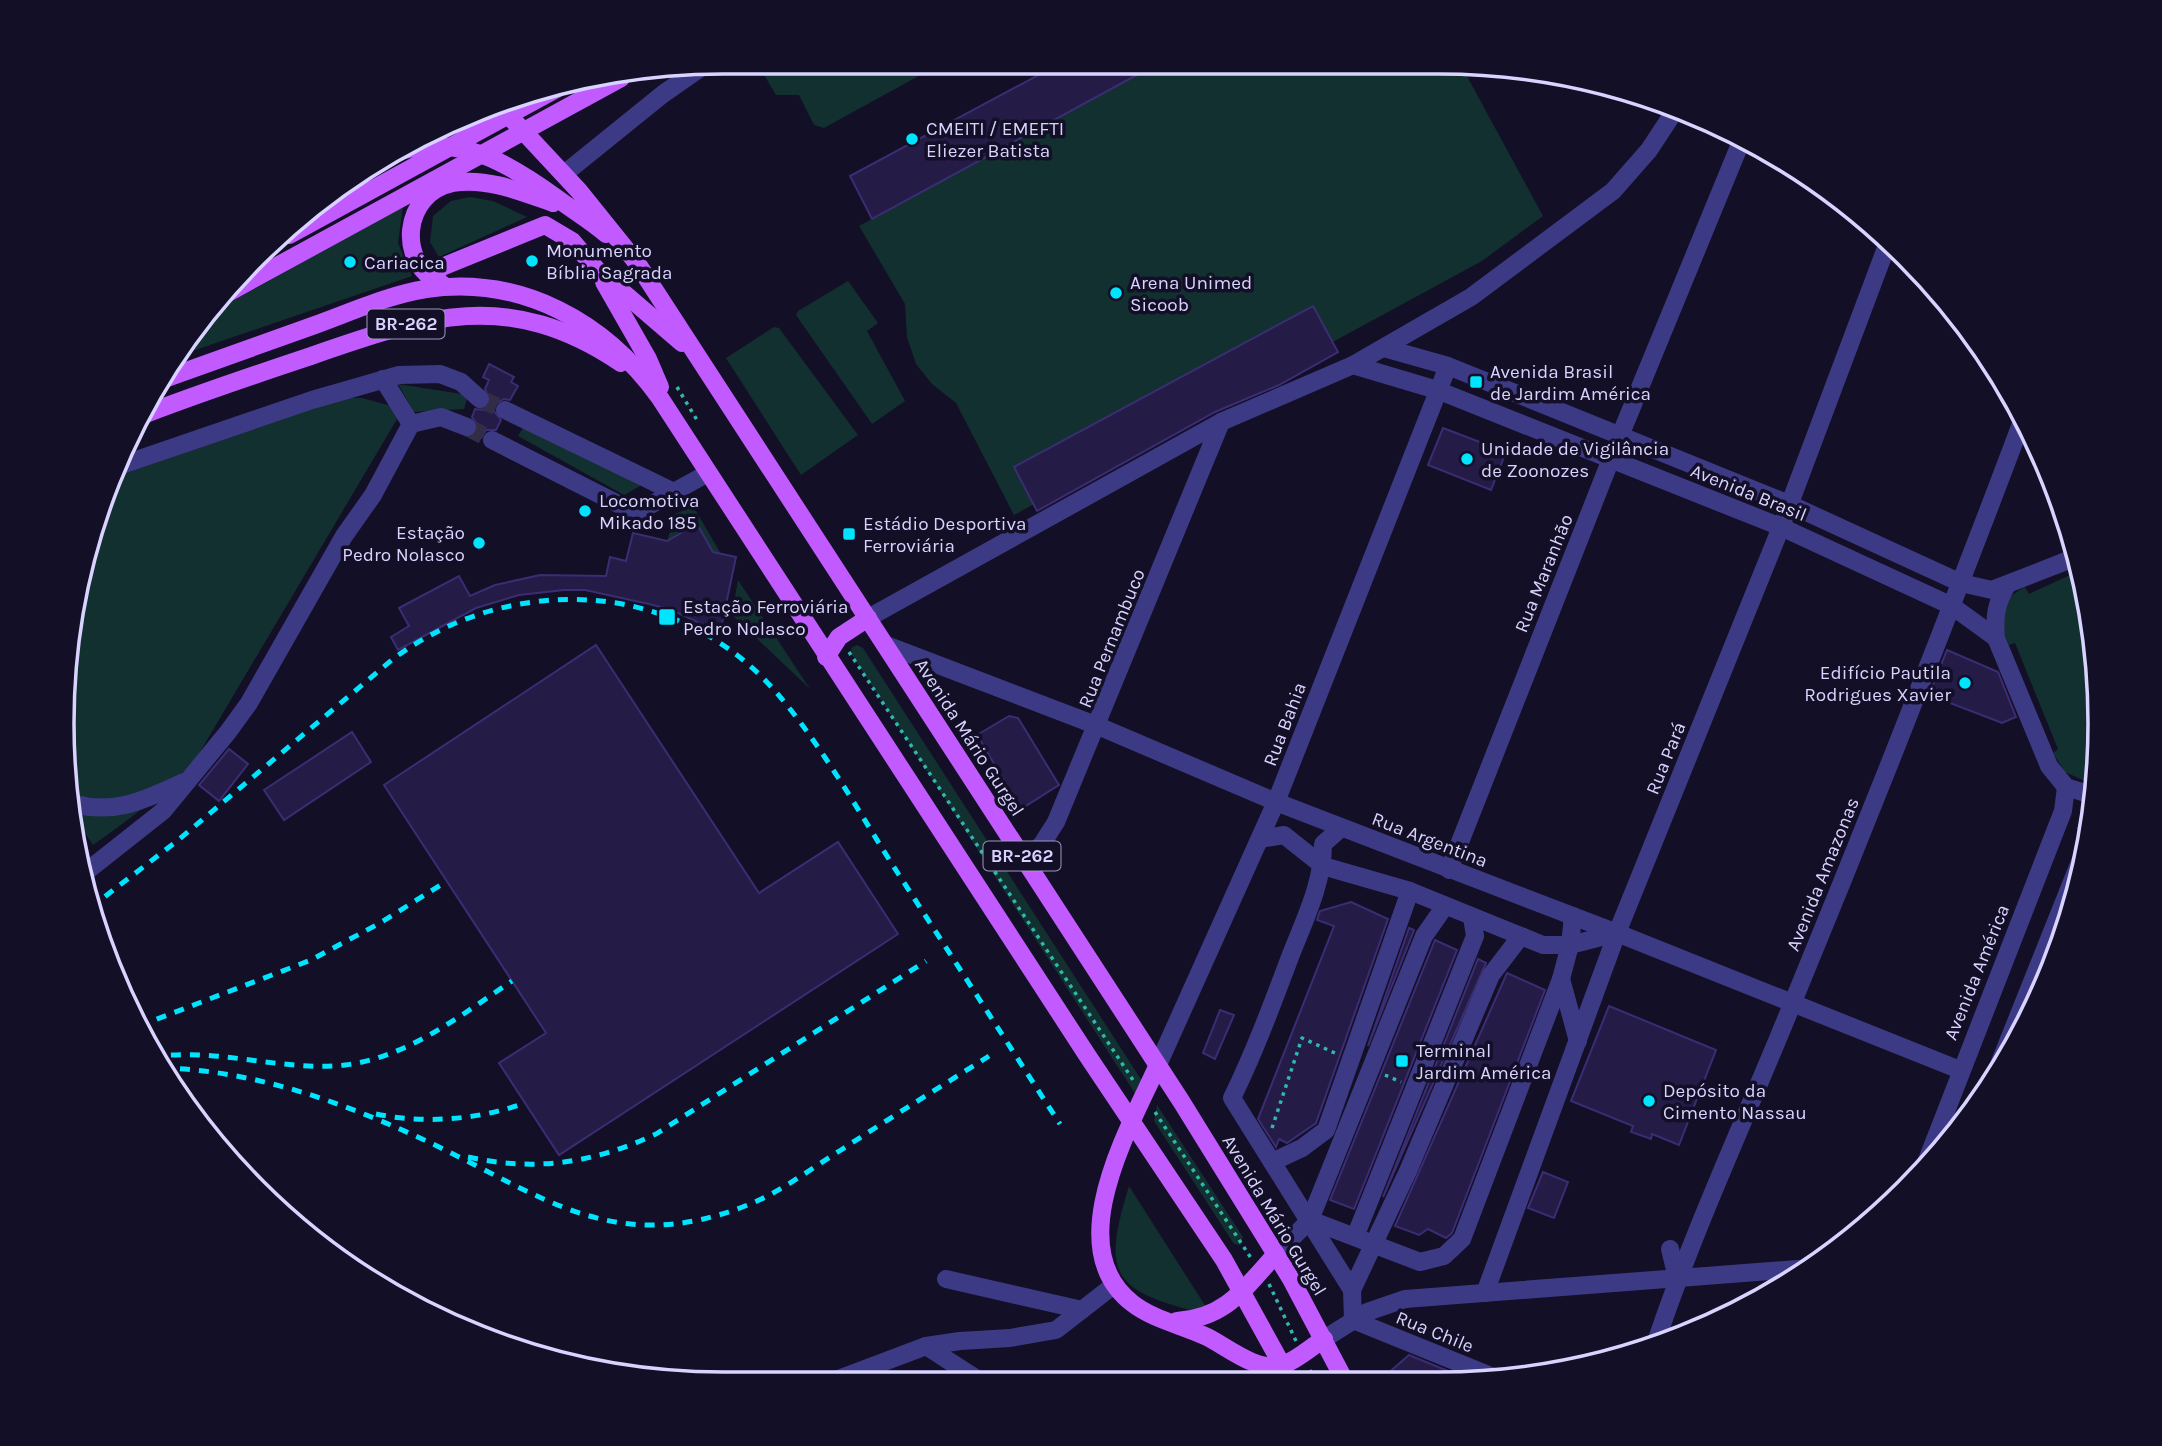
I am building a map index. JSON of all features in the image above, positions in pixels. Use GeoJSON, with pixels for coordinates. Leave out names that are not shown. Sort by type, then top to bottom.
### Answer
{"type":"FeatureCollection","features":[{"type":"Feature","properties":{"kind":"main road"},"geometry":{"type":"LineString","coordinates":[[247,283],[611,84]]}},
{"type":"Feature","properties":{"kind":"main road"},"geometry":{"type":"LineString","coordinates":[[307,225],[530,103]]}},
{"type":"Feature","properties":{"kind":"main road"},"geometry":{"type":"LineString","coordinates":[[504,112],[564,174],[637,263]]}},
{"type":"Feature","properties":{"kind":"main road","name":"BR-262"},"geometry":{"type":"LineString","coordinates":[[420,149],[445,146],[484,153],[520,171],[604,232],[637,263]]}},
{"type":"Feature","properties":{"kind":"main road"},"geometry":{"type":"LineString","coordinates":[[443,284],[415,257],[410,235],[419,205],[434,191],[454,183],[483,184],[526,193],[573,209]]}},
{"type":"Feature","properties":{"kind":"main road"},"geometry":{"type":"LineString","coordinates":[[443,284],[437,269],[545,225],[572,241],[597,270],[698,356]]}},
{"type":"Feature","properties":{"kind":"main road","name":"Avenida Mário Gurgel"},"geometry":{"type":"LineString","coordinates":[[637,263],[886,645],[1276,1254],[1340,1372]]}},
{"type":"Feature","properties":{"kind":"main road"},"geometry":{"type":"LineString","coordinates":[[597,270],[648,359],[674,421]]}},
{"type":"Feature","properties":{"kind":"main road"},"geometry":{"type":"LineString","coordinates":[[175,375],[378,302],[443,284],[510,292],[568,313],[610,341],[628,358],[660,398]]}},
{"type":"Feature","properties":{"kind":"main road","name":"BR-262"},"geometry":{"type":"LineString","coordinates":[[153,412],[405,324],[453,316],[502,317],[554,328],[602,351],[635,373],[660,398],[826,657],[1242,1291],[1285,1372]]}},
{"type":"Feature","properties":{"kind":"main road"},"geometry":{"type":"LineString","coordinates":[[826,657],[839,637],[868,618]]}},
{"type":"Feature","properties":{"kind":"main road"},"geometry":{"type":"LineString","coordinates":[[1157,1067],[1110,1174],[1101,1213],[1100,1241],[1104,1264],[1114,1285],[1132,1303],[1153,1315],[1174,1321],[1248,1360],[1283,1365],[1324,1339]]}},
{"type":"Feature","properties":{"kind":"main road"},"geometry":{"type":"LineString","coordinates":[[1174,1321],[1211,1316],[1242,1291],[1276,1254]]}},
{"type":"Feature","properties":{"kind":"street"},"geometry":{"type":"LineString","coordinates":[[564,174],[692,75]]}},
{"type":"Feature","properties":{"kind":"street"},"geometry":{"type":"LineString","coordinates":[[868,618],[1221,422],[1353,365],[1471,297],[1613,191],[1648,150],[1671,117]]}},
{"type":"Feature","properties":{"kind":"street","name":"Rua Maranhão"},"geometry":{"type":"LineString","coordinates":[[1449,870],[1620,436],[1739,147]]}},
{"type":"Feature","properties":{"kind":"street","name":"Rua Pará"},"geometry":{"type":"LineString","coordinates":[[1485,1293],[1617,933],[1781,527],[1885,252]]}},
{"type":"Feature","properties":{"kind":"street","name":"Avenida Brasil"},"geometry":{"type":"LineString","coordinates":[[1384,348],[1448,366],[1789,504],[1961,583],[1992,590],[2007,586]]}},
{"type":"Feature","properties":{"kind":"street","name":"Avenida Brasil"},"geometry":{"type":"LineString","coordinates":[[1353,365],[1437,390],[1781,527],[1952,606],[1996,638]]}},
{"type":"Feature","properties":{"kind":"street"},"geometry":{"type":"LineString","coordinates":[[1437,390],[1448,366]]}},
{"type":"Feature","properties":{"kind":"street"},"geometry":{"type":"LineString","coordinates":[[128,463],[399,375],[440,374],[461,382],[480,399]]}},
{"type":"Feature","properties":{"kind":"street"},"geometry":{"type":"LineString","coordinates":[[383,379],[411,424]]}},
{"type":"Feature","properties":{"kind":"street","name":"Rua Bahia"},"geometry":{"type":"LineString","coordinates":[[1157,1067],[1276,802],[1437,390]]}},
{"type":"Feature","properties":{"kind":"street"},"geometry":{"type":"LineString","coordinates":[[505,410],[674,492]]}},
{"type":"Feature","properties":{"kind":"street"},"geometry":{"type":"LineString","coordinates":[[90,868],[163,811],[249,703],[344,536],[373,495],[411,424],[441,417],[467,427]]}},
{"type":"Feature","properties":{"kind":"street","name":"Rua Pernambuco"},"geometry":{"type":"LineString","coordinates":[[1025,861],[1042,844],[1056,822],[1221,422]]}},
{"type":"Feature","properties":{"kind":"street","name":"Avenida Amazonas"},"geometry":{"type":"LineString","coordinates":[[1659,1334],[1677,1278],[1793,1003],[1952,606],[2019,430]]}},
{"type":"Feature","properties":{"kind":"street"},"geometry":{"type":"LineString","coordinates":[[492,440],[636,513],[708,473]]}},
{"type":"Feature","properties":{"kind":"street"},"geometry":{"type":"LineString","coordinates":[[2067,561],[2007,586],[1995,611],[1996,638],[2049,766],[2066,787],[2084,793]]}},
{"type":"Feature","properties":{"kind":"street","name":"Rua Argentina"},"geometry":{"type":"LineString","coordinates":[[886,645],[1097,726],[1341,828],[1617,933],[1960,1070]]}},
{"type":"Feature","properties":{"kind":"street"},"geometry":{"type":"LineString","coordinates":[[79,805],[94,809],[118,808],[190,779]]}},
{"type":"Feature","properties":{"kind":"street","name":"Avenida América"},"geometry":{"type":"LineString","coordinates":[[1933,1144],[2063,811],[2066,787]]}},
{"type":"Feature","properties":{"kind":"street"},"geometry":{"type":"LineString","coordinates":[[1341,828],[1323,844],[1323,866],[1248,1066],[1232,1098],[1352,1290]]}},
{"type":"Feature","properties":{"kind":"street"},"geometry":{"type":"LineString","coordinates":[[1260,839],[1284,835],[1323,866],[1410,891],[1543,945],[1570,945],[1617,933],[1624,960]]}},
{"type":"Feature","properties":{"kind":"street"},"geometry":{"type":"LineString","coordinates":[[1272,1162],[1302,1148],[1326,1130],[1410,891]]}},
{"type":"Feature","properties":{"kind":"street"},"geometry":{"type":"LineString","coordinates":[[1276,1254],[1310,1220],[1424,936],[1445,906]]}},
{"type":"Feature","properties":{"kind":"street"},"geometry":{"type":"LineString","coordinates":[[2017,1018],[2060,912]]}},
{"type":"Feature","properties":{"kind":"street"},"geometry":{"type":"LineString","coordinates":[[1310,1220],[1420,1262],[1444,1256],[1462,1239],[1561,979],[1570,945],[1573,916]]}},
{"type":"Feature","properties":{"kind":"street"},"geometry":{"type":"LineString","coordinates":[[1354,1237],[1475,936],[1472,917]]}},
{"type":"Feature","properties":{"kind":"street"},"geometry":{"type":"LineString","coordinates":[[1353,1320],[1352,1290],[1408,1171],[1491,975],[1521,936]]}},
{"type":"Feature","properties":{"kind":"street"},"geometry":{"type":"LineString","coordinates":[[1561,979],[1578,1041]]}},
{"type":"Feature","properties":{"kind":"street"},"geometry":{"type":"LineString","coordinates":[[1670,1250],[1677,1278]]}},
{"type":"Feature","properties":{"kind":"street"},"geometry":{"type":"LineString","coordinates":[[1485,1293],[1508,1262]]}},
{"type":"Feature","properties":{"kind":"street"},"geometry":{"type":"LineString","coordinates":[[1324,1339],[1353,1320],[1405,1299],[1789,1270]]}},
{"type":"Feature","properties":{"kind":"street"},"geometry":{"type":"LineString","coordinates":[[946,1279],[1082,1310]]}},
{"type":"Feature","properties":{"kind":"street"},"geometry":{"type":"LineString","coordinates":[[857,1372],[926,1346],[960,1340],[1010,1338],[1056,1330],[1114,1285]]}},
{"type":"Feature","properties":{"kind":"street","name":"Rua Chile"},"geometry":{"type":"LineString","coordinates":[[1353,1320],[1479,1371]]}},
{"type":"Feature","properties":{"kind":"street"},"geometry":{"type":"LineString","coordinates":[[926,1346],[966,1372]]}},
{"type":"Feature","properties":{"kind":"path"},"geometry":{"type":"LineString","coordinates":[[671,377],[699,422]]}},
{"type":"Feature","properties":{"kind":"path"},"geometry":{"type":"LineString","coordinates":[[839,637],[1273,1291],[1311,1372]]}},
{"type":"Feature","properties":{"kind":"green space"},"geometry":{"type":"Polygon","coordinates":[[[764,74],[922,74],[824,128],[814,125],[799,95],[776,95],[764,74]]]}},
{"type":"Feature","properties":{"kind":"green space","name":"Arena Unimed Sicoob"},"geometry":{"type":"Polygon","coordinates":[[[1139,74],[1466,75],[1543,216],[1482,261],[1014,515],[956,403],[932,384],[916,364],[907,337],[905,304],[859,226],[1139,74]]]}},
{"type":"Feature","properties":{"kind":"green space"},"geometry":{"type":"Polygon","coordinates":[[[470,197],[493,201],[527,217],[439,257],[430,242],[433,216],[451,201],[470,197]]]}},
{"type":"Feature","properties":{"kind":"green space"},"geometry":{"type":"Polygon","coordinates":[[[403,207],[398,243],[412,276],[191,352],[228,303],[403,207]]]}},
{"type":"Feature","properties":{"kind":"green space"},"geometry":{"type":"Polygon","coordinates":[[[848,281],[878,323],[867,331],[905,401],[872,424],[796,315],[798,311],[848,281]]]}},
{"type":"Feature","properties":{"kind":"green space"},"geometry":{"type":"Polygon","coordinates":[[[774,327],[779,328],[858,435],[801,475],[726,358],[774,327]]]}},
{"type":"Feature","properties":{"kind":"green space"},"geometry":{"type":"Polygon","coordinates":[[[398,384],[468,395],[464,409],[414,412],[398,384]]]}},
{"type":"Feature","properties":{"kind":"green space"},"geometry":{"type":"Polygon","coordinates":[[[344,398],[362,398],[403,409],[197,757],[160,794],[93,845],[83,829],[79,808],[75,765],[75,681],[86,596],[108,514],[123,474],[344,398]]]}},
{"type":"Feature","properties":{"kind":"green space"},"geometry":{"type":"Polygon","coordinates":[[[527,421],[642,485],[624,495],[518,436],[527,421]]]}},
{"type":"Feature","properties":{"kind":"green space"},"geometry":{"type":"Polygon","coordinates":[[[693,506],[721,554],[713,552],[697,524],[667,541],[675,514],[693,506]]]}},
{"type":"Feature","properties":{"kind":"green space"},"geometry":{"type":"Polygon","coordinates":[[[2071,575],[2083,638],[2087,681],[2085,781],[2065,772],[2053,753],[2058,749],[2015,643],[2009,645],[2002,626],[2002,611],[2009,598],[2025,587],[2029,594],[2071,575]]]}},
{"type":"Feature","properties":{"kind":"green space"},"geometry":{"type":"Polygon","coordinates":[[[738,580],[810,689],[732,615],[738,580]]]}},
{"type":"Feature","properties":{"kind":"green space"},"geometry":{"type":"Polygon","coordinates":[[[857,645],[863,648],[1142,1081],[1136,1095],[852,655],[851,648],[857,645]]]}},
{"type":"Feature","properties":{"kind":"green space"},"geometry":{"type":"Polygon","coordinates":[[[1157,1105],[1243,1237],[1241,1245],[1234,1244],[1154,1121],[1157,1105]]]}},
{"type":"Feature","properties":{"kind":"green space"},"geometry":{"type":"Polygon","coordinates":[[[1129,1186],[1206,1307],[1198,1312],[1146,1295],[1130,1285],[1120,1273],[1116,1257],[1116,1238],[1129,1186]]]}},
{"type":"Feature","properties":{"kind":"building"},"geometry":{"type":"Polygon","coordinates":[[[1040,74],[1139,74],[872,219],[850,176],[1040,74]]]}},
{"type":"Feature","properties":{"kind":"building"},"geometry":{"type":"Polygon","coordinates":[[[1313,306],[1338,352],[1279,385],[1215,412],[1037,511],[1014,467],[1313,306]]]}},
{"type":"Feature","properties":{"kind":"building"},"geometry":{"type":"Polygon","coordinates":[[[489,364],[514,377],[511,382],[518,386],[510,400],[504,399],[495,404],[494,411],[501,420],[496,430],[486,430],[481,438],[475,435],[478,425],[472,417],[475,409],[484,410],[491,402],[485,389],[489,380],[483,377],[489,364]]]}},
{"type":"Feature","properties":{"kind":"building","name":"Unidade de Vigilância de Zoonozes"},"geometry":{"type":"Polygon","coordinates":[[[1443,428],[1506,452],[1491,490],[1428,465],[1443,428]]]}},
{"type":"Feature","properties":{"kind":"building"},"geometry":{"type":"Polygon","coordinates":[[[697,524],[713,552],[736,557],[720,633],[672,610],[585,590],[564,590],[519,595],[476,608],[398,650],[391,637],[409,626],[399,608],[459,576],[470,596],[495,585],[540,575],[606,576],[610,557],[626,561],[633,533],[667,541],[697,524]]]}},
{"type":"Feature","properties":{"kind":"building"},"geometry":{"type":"Polygon","coordinates":[[[596,645],[759,893],[838,842],[898,934],[559,1155],[499,1063],[546,1033],[384,785],[596,645]]]}},
{"type":"Feature","properties":{"kind":"building","name":"Edifício Pautila Rodrigues Xavier"},"geometry":{"type":"Polygon","coordinates":[[[1947,650],[1998,672],[2016,717],[2002,723],[1929,695],[1947,650]]]}},
{"type":"Feature","properties":{"kind":"building"},"geometry":{"type":"Polygon","coordinates":[[[1009,716],[1018,718],[1059,785],[1021,809],[977,735],[1009,716]]]}},
{"type":"Feature","properties":{"kind":"building"},"geometry":{"type":"Polygon","coordinates":[[[352,732],[371,762],[284,820],[264,790],[352,732]]]}},
{"type":"Feature","properties":{"kind":"building"},"geometry":{"type":"Polygon","coordinates":[[[229,749],[248,764],[219,801],[199,785],[229,749]]]}},
{"type":"Feature","properties":{"kind":"building"},"geometry":{"type":"Polygon","coordinates":[[[1351,902],[1388,919],[1316,1123],[1287,1143],[1279,1139],[1276,1147],[1258,1119],[1334,926],[1317,920],[1320,911],[1351,902]]]}},
{"type":"Feature","properties":{"kind":"building"},"geometry":{"type":"Polygon","coordinates":[[[1409,928],[1414,930],[1368,1046],[1409,928]]]}},
{"type":"Feature","properties":{"kind":"building"},"geometry":{"type":"Polygon","coordinates":[[[1435,940],[1457,950],[1354,1209],[1330,1200],[1435,940]]]}},
{"type":"Feature","properties":{"kind":"building"},"geometry":{"type":"Polygon","coordinates":[[[1478,959],[1486,963],[1383,1197],[1478,959]]]}},
{"type":"Feature","properties":{"kind":"building"},"geometry":{"type":"Polygon","coordinates":[[[1507,973],[1545,990],[1452,1233],[1446,1238],[1428,1229],[1419,1235],[1395,1226],[1507,973]]]}},
{"type":"Feature","properties":{"kind":"building"},"geometry":{"type":"Polygon","coordinates":[[[1609,1006],[1716,1050],[1679,1145],[1652,1134],[1651,1139],[1631,1132],[1633,1126],[1571,1101],[1609,1006]]]}},
{"type":"Feature","properties":{"kind":"building"},"geometry":{"type":"Polygon","coordinates":[[[1220,1010],[1234,1015],[1215,1059],[1203,1053],[1220,1010]]]}},
{"type":"Feature","properties":{"kind":"building"},"geometry":{"type":"Polygon","coordinates":[[[1543,1172],[1568,1182],[1554,1218],[1528,1208],[1543,1172]]]}},
{"type":"Feature","properties":{"kind":"building"},"geometry":{"type":"Polygon","coordinates":[[[1409,1355],[1450,1372],[1439,1372],[1390,1372],[1409,1355]]]}},
{"type":"Feature","properties":{"kind":"tunnel"},"geometry":{"type":"LineString","coordinates":[[480,399],[505,410]]}},
{"type":"Feature","properties":{"kind":"tunnel"},"geometry":{"type":"LineString","coordinates":[[467,427],[492,440]]}},
{"type":"Feature","properties":{"kind":"railway"},"geometry":{"type":"LineString","coordinates":[[99,901],[177,841],[393,659],[436,632],[483,613],[531,602],[580,600],[629,605],[676,620],[721,643],[761,676],[780,697],[817,745],[1060,1124]]}},
{"type":"Feature","properties":{"kind":"railway"},"geometry":{"type":"LineString","coordinates":[[147,1023],[311,960],[380,923],[447,881]]}},
{"type":"Feature","properties":{"kind":"railway"},"geometry":{"type":"LineString","coordinates":[[468,1157],[493,1162],[541,1164],[587,1158],[633,1144],[656,1134],[926,961]]}},
{"type":"Feature","properties":{"kind":"railway"},"geometry":{"type":"LineString","coordinates":[[166,1056],[201,1055],[298,1065],[345,1065],[391,1053],[413,1044],[512,981]]}},
{"type":"Feature","properties":{"kind":"railway"},"geometry":{"type":"LineString","coordinates":[[174,1069],[232,1075],[302,1092],[403,1130],[548,1201],[583,1214],[620,1223],[658,1225],[699,1220],[745,1206],[770,1194],[989,1056]]}},
{"type":"Feature","properties":{"kind":"railway"},"geometry":{"type":"LineString","coordinates":[[376,1114],[413,1119],[451,1119],[489,1113],[525,1103]]}},
{"type":"Feature","properties":{"kind":"place","name":"CMEITI / EMEFTI Eliezer Batista"},"geometry":{"type":"Point","coordinates":[912,139]}},
{"type":"Feature","properties":{"kind":"place","name":"Monumento Bíblia Sagrada"},"geometry":{"type":"Point","coordinates":[532,261]}},
{"type":"Feature","properties":{"kind":"place","name":"Cariacica"},"geometry":{"type":"Point","coordinates":[350,262]}},
{"type":"Feature","properties":{"kind":"place","name":"Arena Unimed Sicoob"},"geometry":{"type":"Point","coordinates":[1116,293]}},
{"type":"Feature","properties":{"kind":"place","name":"Avenida Brasil de Jardim América"},"geometry":{"type":"Point","coordinates":[1476,382]}},
{"type":"Feature","properties":{"kind":"place","name":"Unidade de Vigilância de Zoonozes"},"geometry":{"type":"Point","coordinates":[1467,459]}},
{"type":"Feature","properties":{"kind":"place","name":"Locomotiva Mikado 185"},"geometry":{"type":"Point","coordinates":[585,511]}},
{"type":"Feature","properties":{"kind":"place","name":"Estádio Desportiva Ferroviária"},"geometry":{"type":"Point","coordinates":[849,534]}},
{"type":"Feature","properties":{"kind":"place","name":"Estação Pedro Nolasco"},"geometry":{"type":"Point","coordinates":[479,543]}},
{"type":"Feature","properties":{"kind":"place","name":"Estação Ferroviária Pedro Nolasco"},"geometry":{"type":"Point","coordinates":[667,617]}},
{"type":"Feature","properties":{"kind":"place","name":"Edifício Pautila Rodrigues Xavier"},"geometry":{"type":"Point","coordinates":[1965,683]}},
{"type":"Feature","properties":{"kind":"place","name":"Terminal Jardim América"},"geometry":{"type":"Point","coordinates":[1402,1061]}},
{"type":"Feature","properties":{"kind":"place","name":"Depósito da Cimento Nassau"},"geometry":{"type":"Point","coordinates":[1649,1101]}}]}
